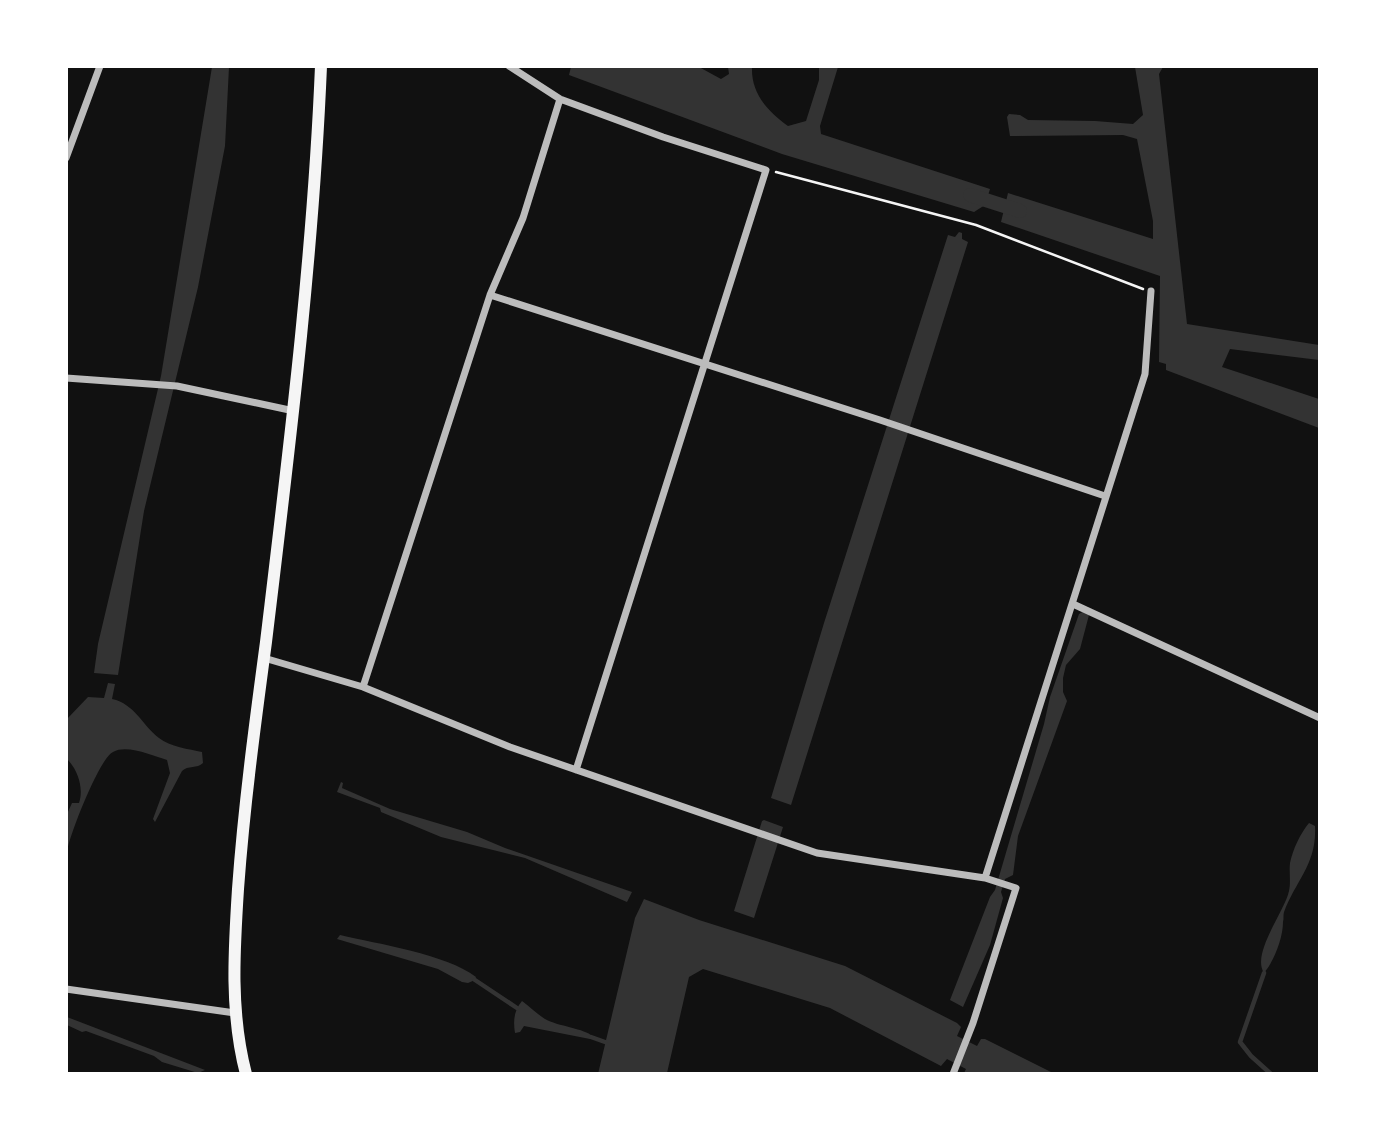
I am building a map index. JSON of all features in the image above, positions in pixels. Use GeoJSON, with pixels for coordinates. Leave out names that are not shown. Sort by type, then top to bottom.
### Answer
{"type":"FeatureCollection","features":[{"type":"Feature","properties":{"kind":"main road"},"geometry":{"type":"LineString","coordinates":[[246,1073],[235,1013],[235,939],[240,869],[294,411],[311,240],[321,66]]}},
{"type":"Feature","properties":{"kind":"street"},"geometry":{"type":"LineString","coordinates":[[66,158],[100,66]]}},
{"type":"Feature","properties":{"kind":"street"},"geometry":{"type":"LineString","coordinates":[[509,66],[560,99],[663,137],[766,170],[576,770]]}},
{"type":"Feature","properties":{"kind":"street"},"geometry":{"type":"LineString","coordinates":[[363,687],[490,295],[523,218],[560,99]]}},
{"type":"Feature","properties":{"kind":"street"},"geometry":{"type":"LineString","coordinates":[[985,878],[1145,374],[1151,292]]}},
{"type":"Feature","properties":{"kind":"street"},"geometry":{"type":"LineString","coordinates":[[490,295],[880,420],[1105,496]]}},
{"type":"Feature","properties":{"kind":"street"},"geometry":{"type":"LineString","coordinates":[[66,377],[177,386],[294,411]]}},
{"type":"Feature","properties":{"kind":"street"},"geometry":{"type":"LineString","coordinates":[[1073,604],[1320,718]]}},
{"type":"Feature","properties":{"kind":"street"},"geometry":{"type":"LineString","coordinates":[[264,658],[363,687],[510,747],[817,853],[985,878],[1016,888],[973,1023],[953,1073]]}},
{"type":"Feature","properties":{"kind":"street"},"geometry":{"type":"LineString","coordinates":[[66,989],[235,1013]]}},
{"type":"Feature","properties":{"kind":"path"},"geometry":{"type":"LineString","coordinates":[[766,170],[976,225],[1151,292]]}},
{"type":"Feature","properties":{"kind":"shaded area"},"geometry":{"type":"Polygon","coordinates":[[[212,67],[229,67],[225,146],[198,287],[144,511],[118,675],[94,673],[98,644],[161,376],[212,67]]]}},
{"type":"Feature","properties":{"kind":"shaded area"},"geometry":{"type":"Polygon","coordinates":[[[571,67],[699,67],[721,79],[729,74],[728,67],[752,67],[757,93],[773,114],[788,126],[806,121],[819,80],[819,67],[838,67],[820,126],[821,134],[990,189],[985,205],[974,212],[782,154],[569,75],[571,67]]]}},
{"type":"Feature","properties":{"kind":"shaded area"},"geometry":{"type":"Polygon","coordinates":[[[1135,67],[1163,67],[1159,74],[1187,324],[1319,345],[1319,360],[1230,349],[1222,367],[1319,399],[1319,428],[1166,370],[1166,364],[1159,362],[1160,276],[1001,222],[1008,193],[1153,239],[1153,221],[1137,139],[1123,135],[1010,136],[1007,117],[1009,114],[1020,115],[1028,120],[1133,124],[1143,115],[1135,67]]]}},
{"type":"Feature","properties":{"kind":"shaded area"},"geometry":{"type":"Polygon","coordinates":[[[959,232],[962,233],[962,239],[968,242],[791,805],[771,798],[948,235],[955,237],[959,232]]]}},
{"type":"Feature","properties":{"kind":"shaded area"},"geometry":{"type":"Polygon","coordinates":[[[1084,611],[1089,615],[1080,649],[1066,665],[1063,678],[1063,692],[1067,701],[1018,836],[1013,875],[1005,879],[1001,892],[1003,898],[990,945],[963,1007],[950,1000],[995,890],[1050,697],[1079,614],[1084,611]]]}},
{"type":"Feature","properties":{"kind":"shaded area"},"geometry":{"type":"Polygon","coordinates":[[[108,683],[115,684],[112,699],[127,705],[163,741],[202,752],[203,763],[182,771],[155,822],[153,819],[170,773],[167,760],[133,750],[113,752],[93,782],[73,829],[67,851],[67,814],[72,803],[79,803],[81,791],[77,774],[67,759],[67,719],[88,697],[104,698],[108,683]]]}},
{"type":"Feature","properties":{"kind":"shaded area"},"geometry":{"type":"Polygon","coordinates":[[[341,782],[342,788],[390,809],[467,832],[632,892],[627,902],[525,858],[441,837],[381,812],[380,808],[337,792],[341,782]]]}},
{"type":"Feature","properties":{"kind":"shaded area"},"geometry":{"type":"Polygon","coordinates":[[[764,820],[783,827],[754,918],[734,911],[764,820]]]}},
{"type":"Feature","properties":{"kind":"shaded area"},"geometry":{"type":"Polygon","coordinates":[[[1309,823],[1315,826],[1313,851],[1284,912],[1280,942],[1264,973],[1261,965],[1265,944],[1289,891],[1293,852],[1309,823]]]}},
{"type":"Feature","properties":{"kind":"shaded area"},"geometry":{"type":"Polygon","coordinates":[[[644,899],[699,920],[845,966],[957,1023],[961,1027],[957,1036],[977,1046],[981,1039],[985,1039],[1053,1073],[964,1073],[966,1069],[947,1059],[941,1066],[830,1008],[703,969],[689,977],[667,1073],[598,1074],[635,918],[644,899]]]}},
{"type":"Feature","properties":{"kind":"shaded area"},"geometry":{"type":"Polygon","coordinates":[[[340,935],[430,956],[476,977],[468,983],[462,982],[438,969],[337,939],[340,935]]]}},
{"type":"Feature","properties":{"kind":"shaded area"},"geometry":{"type":"Polygon","coordinates":[[[522,1001],[545,1019],[592,1036],[590,1039],[524,1026],[520,1032],[515,1033],[515,1016],[522,1001]]]}},
{"type":"Feature","properties":{"kind":"shaded area"},"geometry":{"type":"Polygon","coordinates":[[[67,1017],[205,1070],[198,1073],[162,1062],[154,1056],[86,1031],[82,1032],[67,1025],[67,1017]]]}},
{"type":"Feature","properties":{"kind":"waterway"},"geometry":{"type":"LineString","coordinates":[[970,195],[1020,211]]}},
{"type":"Feature","properties":{"kind":"waterway"},"geometry":{"type":"LineString","coordinates":[[1264,973],[1240,1042],[1271,1074]]}},
{"type":"Feature","properties":{"kind":"waterway"},"geometry":{"type":"LineString","coordinates":[[475,980],[517,1008]]}},
{"type":"Feature","properties":{"kind":"waterway"},"geometry":{"type":"LineString","coordinates":[[591,1037],[605,1042]]}}]}
